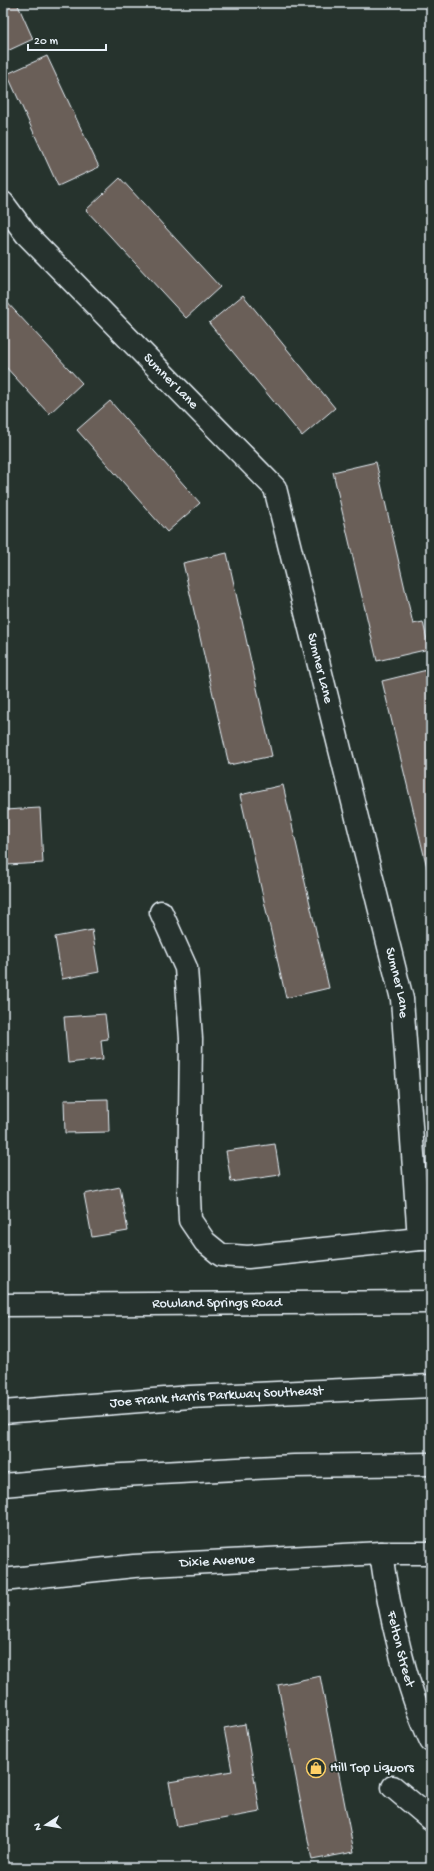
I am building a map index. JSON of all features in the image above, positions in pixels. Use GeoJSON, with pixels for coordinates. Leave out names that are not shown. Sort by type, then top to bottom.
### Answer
{"type":"FeatureCollection","features":[{"type":"Feature","properties":{"kind":"street","name":"Sumner Lane"},"geometry":{"type":"LineString","coordinates":[[3,203],[26,234],[276,488],[402,998],[425,1239],[248,1257],[221,1255],[205,1242],[190,1220],[191,1038],[186,968],[161,912]]}},
{"type":"Feature","properties":{"kind":"street","name":"Rowland Springs Road"},"geometry":{"type":"LineString","coordinates":[[3,1305],[431,1302]]}},
{"type":"Feature","properties":{"kind":"street","name":"Joe Frank Harris Parkway Southeast"},"geometry":{"type":"LineString","coordinates":[[3,1412],[190,1397],[431,1386]]}},
{"type":"Feature","properties":{"kind":"street"},"geometry":{"type":"LineString","coordinates":[[3,1485],[103,1476],[294,1466],[431,1464]]}},
{"type":"Feature","properties":{"kind":"street","name":"Dixie Avenue"},"geometry":{"type":"LineString","coordinates":[[3,1580],[134,1566],[381,1553],[431,1553]]}},
{"type":"Feature","properties":{"kind":"street","name":"Felton Street"},"geometry":{"type":"LineString","coordinates":[[381,1553],[386,1589],[404,1660],[422,1720],[431,1742]]}},
{"type":"Feature","properties":{"kind":"street"},"geometry":{"type":"LineString","coordinates":[[393,1787],[431,1819]]}},
{"type":"Feature","properties":{"kind":"building"},"geometry":{"type":"Polygon","coordinates":[[[3,3],[17,3],[33,39],[3,53],[3,3]]]}},
{"type":"Feature","properties":{"kind":"building"},"geometry":{"type":"Polygon","coordinates":[[[47,56],[99,167],[58,186],[7,74],[47,56]]]}},
{"type":"Feature","properties":{"kind":"building"},"geometry":{"type":"Polygon","coordinates":[[[120,178],[220,287],[186,318],[86,210],[120,178]]]}},
{"type":"Feature","properties":{"kind":"building"},"geometry":{"type":"Polygon","coordinates":[[[243,295],[335,408],[302,436],[209,323],[243,295]]]}},
{"type":"Feature","properties":{"kind":"building"},"geometry":{"type":"Polygon","coordinates":[[[3,298],[82,383],[49,414],[3,364],[3,298]]]}},
{"type":"Feature","properties":{"kind":"building"},"geometry":{"type":"Polygon","coordinates":[[[110,401],[200,503],[167,532],[77,430],[110,401]]]}},
{"type":"Feature","properties":{"kind":"building"},"geometry":{"type":"Polygon","coordinates":[[[376,462],[413,624],[423,622],[429,649],[377,661],[333,472],[376,462]]]}},
{"type":"Feature","properties":{"kind":"building"},"geometry":{"type":"Polygon","coordinates":[[[227,553],[272,756],[229,765],[183,563],[227,553]]]}},
{"type":"Feature","properties":{"kind":"building"},"geometry":{"type":"Polygon","coordinates":[[[431,669],[431,884],[382,681],[431,669]]]}},
{"type":"Feature","properties":{"kind":"building"},"geometry":{"type":"Polygon","coordinates":[[[283,785],[329,988],[286,998],[240,795],[283,785]]]}},
{"type":"Feature","properties":{"kind":"building"},"geometry":{"type":"Polygon","coordinates":[[[40,808],[43,863],[7,865],[4,810],[40,808]]]}},
{"type":"Feature","properties":{"kind":"building"},"geometry":{"type":"Polygon","coordinates":[[[92,930],[99,972],[62,979],[55,937],[92,930]]]}},
{"type":"Feature","properties":{"kind":"building"},"geometry":{"type":"Polygon","coordinates":[[[105,1014],[108,1039],[101,1040],[103,1059],[68,1063],[64,1017],[105,1014]]]}},
{"type":"Feature","properties":{"kind":"building"},"geometry":{"type":"Polygon","coordinates":[[[108,1099],[109,1132],[65,1133],[64,1100],[108,1099]]]}},
{"type":"Feature","properties":{"kind":"building"},"geometry":{"type":"Polygon","coordinates":[[[275,1144],[280,1175],[231,1182],[226,1151],[275,1144]]]}},
{"type":"Feature","properties":{"kind":"building"},"geometry":{"type":"Polygon","coordinates":[[[120,1187],[128,1231],[92,1237],[84,1194],[120,1187]]]}},
{"type":"Feature","properties":{"kind":"building","name":"Hill Top Liquors"},"geometry":{"type":"Polygon","coordinates":[[[320,1676],[354,1852],[312,1860],[278,1685],[320,1676]]]}},
{"type":"Feature","properties":{"kind":"building"},"geometry":{"type":"Polygon","coordinates":[[[245,1724],[260,1812],[177,1827],[169,1782],[232,1771],[224,1728],[245,1724]]]}},
{"type":"Feature","properties":{"kind":"place","name":"Hill Top Liquors"},"geometry":{"type":"Point","coordinates":[316,1768]}}]}
